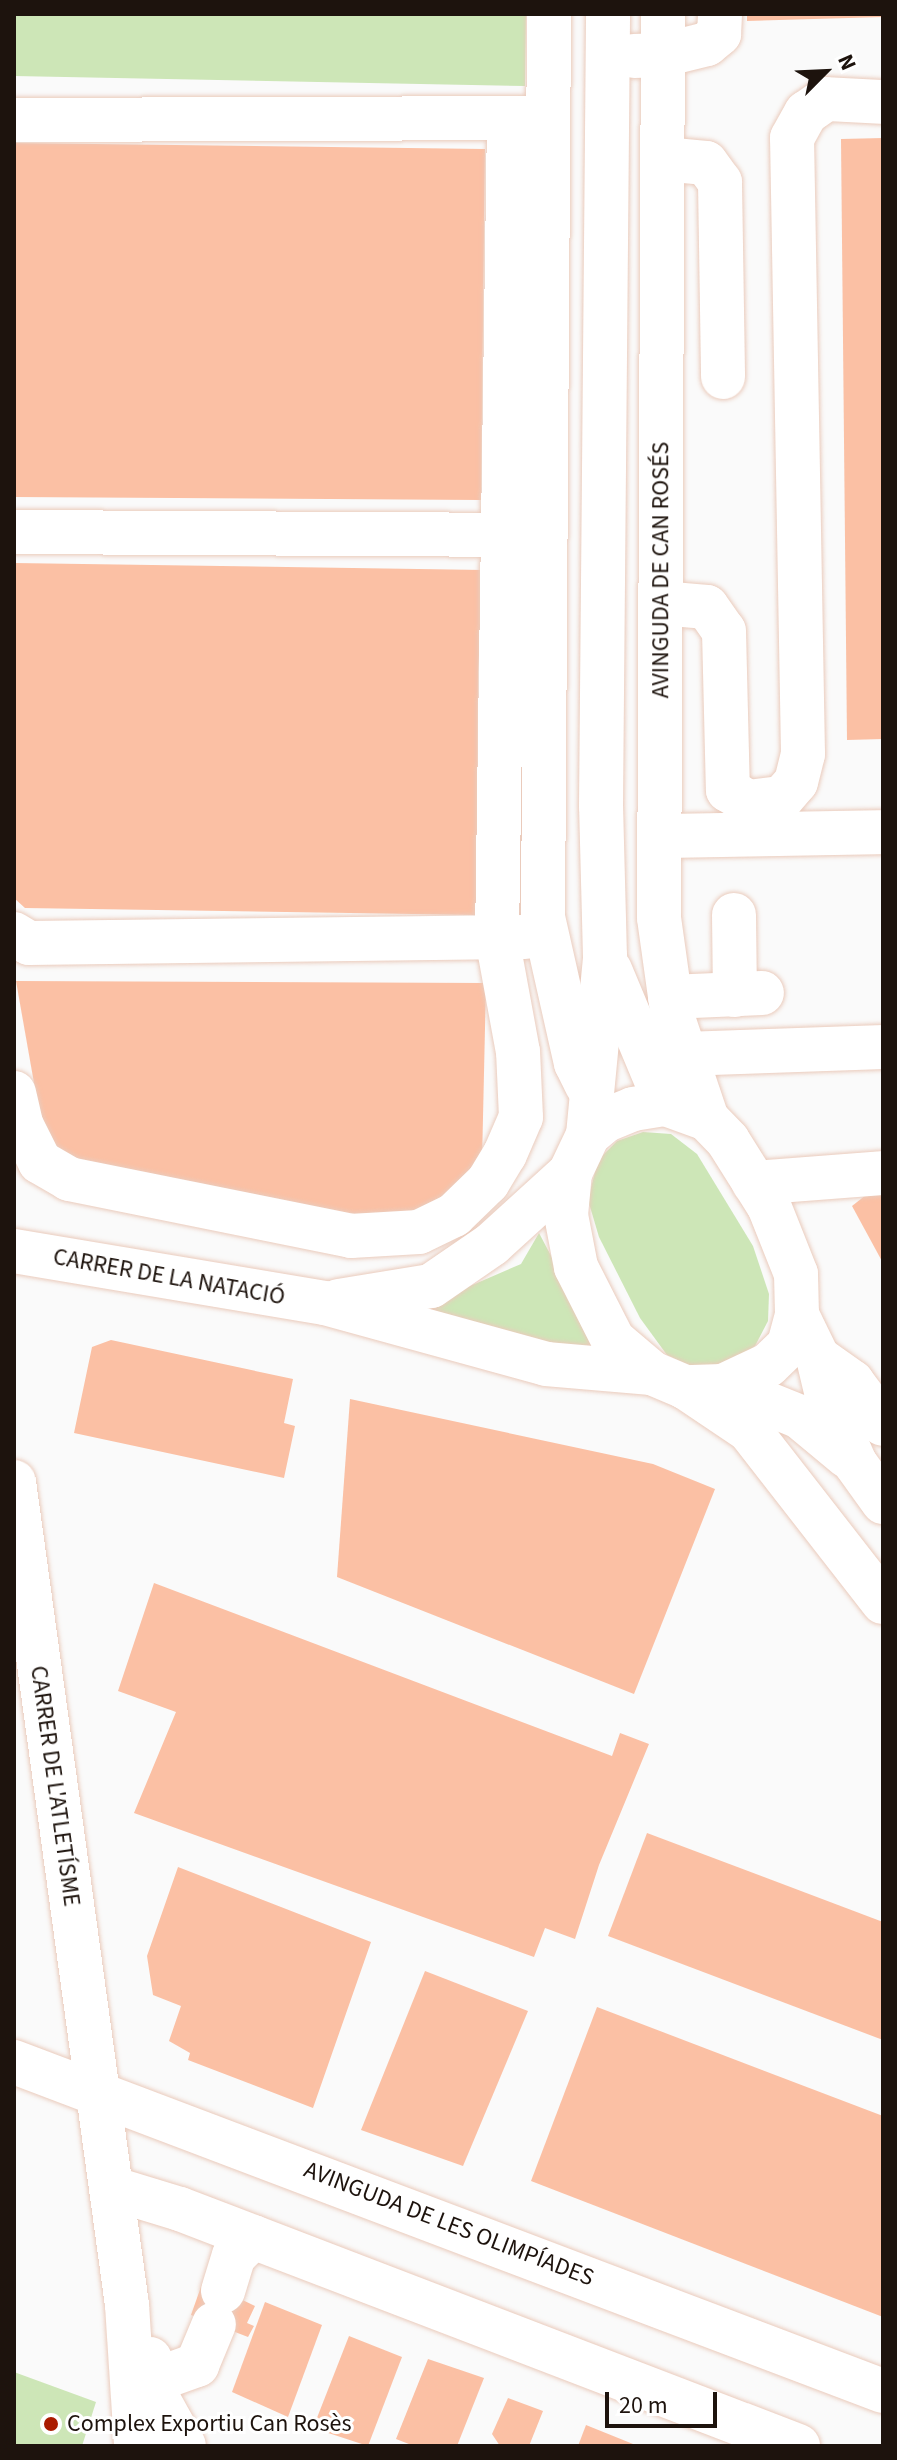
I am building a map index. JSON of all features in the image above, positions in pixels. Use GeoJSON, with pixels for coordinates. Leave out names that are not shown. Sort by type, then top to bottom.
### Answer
{"type":"FeatureCollection","features":[{"type":"Feature","properties":{"kind":"street"},"geometry":{"type":"LineString","coordinates":[[549,14],[528,118],[525,534],[543,917],[576,1063],[583,1135]]}},
{"type":"Feature","properties":{"kind":"street"},"geometry":{"type":"LineString","coordinates":[[720,14],[719,34],[707,44],[663,35],[608,35],[601,806],[605,957],[583,1135],[566,1215],[576,1267],[613,1340],[687,1382],[749,1430],[883,1602]]}},
{"type":"Feature","properties":{"kind":"street","name":"AVINGUDA DE CAN ROSÉS"},"geometry":{"type":"LineString","coordinates":[[663,35],[659,918],[687,1090]]}},
{"type":"Feature","properties":{"kind":"street"},"geometry":{"type":"LineString","coordinates":[[660,603],[707,607],[734,619],[728,790],[748,802],[782,798],[796,782],[803,754],[792,138],[806,113],[826,99],[883,102]]}},
{"type":"Feature","properties":{"kind":"street"},"geometry":{"type":"LineString","coordinates":[[14,120],[528,118]]}},
{"type":"Feature","properties":{"kind":"street"},"geometry":{"type":"LineString","coordinates":[[663,159],[722,164],[723,377]]}},
{"type":"Feature","properties":{"kind":"street"},"geometry":{"type":"LineString","coordinates":[[14,532],[525,534]]}},
{"type":"Feature","properties":{"kind":"street"},"geometry":{"type":"LineString","coordinates":[[14,1093],[21,1124],[40,1162],[69,1179],[351,1236],[419,1232],[454,1215],[488,1182],[521,1117],[518,1052],[497,938],[525,534]]}},
{"type":"Feature","properties":{"kind":"street"},"geometry":{"type":"LineString","coordinates":[[660,836],[883,832]]}},
{"type":"Feature","properties":{"kind":"street"},"geometry":{"type":"LineString","coordinates":[[670,997],[749,994],[734,915]]}},
{"type":"Feature","properties":{"kind":"street"},"geometry":{"type":"LineString","coordinates":[[14,934],[29,943],[547,937]]}},
{"type":"Feature","properties":{"kind":"street"},"geometry":{"type":"LineString","coordinates":[[605,957],[687,1090],[728,1141],[769,1206],[796,1274],[797,1315],[789,1345],[768,1365],[687,1382]]}},
{"type":"Feature","properties":{"kind":"street"},"geometry":{"type":"LineString","coordinates":[[583,1135],[606,1120],[687,1090],[883,1047]]}},
{"type":"Feature","properties":{"kind":"street"},"geometry":{"type":"LineString","coordinates":[[687,1090],[883,1072]]}},
{"type":"Feature","properties":{"kind":"street","name":"CARRER DE LA NATACIÓ"},"geometry":{"type":"LineString","coordinates":[[325,1303],[431,1286],[492,1244],[583,1135]]}},
{"type":"Feature","properties":{"kind":"street"},"geometry":{"type":"LineString","coordinates":[[754,1183],[883,1173]]}},
{"type":"Feature","properties":{"kind":"street","name":"CARRER DE LA NATACIÓ"},"geometry":{"type":"LineString","coordinates":[[14,1251],[325,1303],[546,1364],[687,1382]]}},
{"type":"Feature","properties":{"kind":"street"},"geometry":{"type":"LineString","coordinates":[[797,1315],[818,1358],[829,1404],[855,1463],[883,1502]]}},
{"type":"Feature","properties":{"kind":"street"},"geometry":{"type":"LineString","coordinates":[[818,1358],[852,1382],[883,1424]]}},
{"type":"Feature","properties":{"kind":"street"},"geometry":{"type":"LineString","coordinates":[[687,1382],[800,1417],[855,1463]]}},
{"type":"Feature","properties":{"kind":"street","name":"CARRER DE L'ATLETÍSME"},"geometry":{"type":"LineString","coordinates":[[14,1482],[127,2305]]}},
{"type":"Feature","properties":{"kind":"street","name":"AVINGUDA DE LES OLIMPÍADES"},"geometry":{"type":"LineString","coordinates":[[14,2062],[97,2090],[883,2391]]}},
{"type":"Feature","properties":{"kind":"street"},"geometry":{"type":"LineString","coordinates":[[111,2188],[253,2237],[798,2446]]}},
{"type":"Feature","properties":{"kind":"street"},"geometry":{"type":"LineString","coordinates":[[155,2380],[197,2365],[234,2256],[253,2237]]}},
{"type":"Feature","properties":{"kind":"street"},"geometry":{"type":"LineString","coordinates":[[127,2305],[139,2323],[168,2423],[184,2446]]}},
{"type":"Feature","properties":{"kind":"street"},"geometry":{"type":"LineString","coordinates":[[127,2305],[136,2446]]}},
{"type":"Feature","properties":{"kind":"green space"},"geometry":{"type":"Polygon","coordinates":[[[14,14],[526,14],[525,86],[14,76],[14,14]]]}},
{"type":"Feature","properties":{"kind":"green space"},"geometry":{"type":"Polygon","coordinates":[[[643,1132],[671,1134],[697,1154],[753,1246],[769,1294],[768,1321],[755,1346],[732,1363],[692,1367],[667,1355],[640,1318],[599,1237],[588,1200],[598,1160],[617,1141],[643,1132]]]}},
{"type":"Feature","properties":{"kind":"green space"},"geometry":{"type":"Polygon","coordinates":[[[539,1233],[604,1356],[392,1311],[440,1299],[521,1264],[539,1233]]]}},
{"type":"Feature","properties":{"kind":"green space","name":"Complex Exportiu Can Rosès"},"geometry":{"type":"Polygon","coordinates":[[[14,2372],[96,2402],[82,2446],[14,2446],[14,2372]]]}},
{"type":"Feature","properties":{"kind":"building"},"geometry":{"type":"Polygon","coordinates":[[[747,14],[883,14],[883,17],[747,21],[747,14]]]}},
{"type":"Feature","properties":{"kind":"building"},"geometry":{"type":"Polygon","coordinates":[[[883,138],[883,739],[847,740],[841,139],[883,138]]]}},
{"type":"Feature","properties":{"kind":"building"},"geometry":{"type":"Polygon","coordinates":[[[14,143],[485,149],[481,500],[14,497],[14,143]]]}},
{"type":"Feature","properties":{"kind":"building"},"geometry":{"type":"Polygon","coordinates":[[[14,563],[484,570],[478,672],[477,915],[25,908],[14,898],[14,563]]]}},
{"type":"Feature","properties":{"kind":"building"},"geometry":{"type":"Polygon","coordinates":[[[16,981],[486,983],[482,1162],[425,1212],[343,1214],[59,1158],[43,1134],[16,981]]]}},
{"type":"Feature","properties":{"kind":"building"},"geometry":{"type":"Polygon","coordinates":[[[871,1191],[883,1191],[883,1263],[852,1206],[871,1191]]]}},
{"type":"Feature","properties":{"kind":"building"},"geometry":{"type":"Polygon","coordinates":[[[111,1340],[293,1379],[284,1423],[295,1426],[284,1478],[74,1433],[92,1347],[111,1340]]]}},
{"type":"Feature","properties":{"kind":"building"},"geometry":{"type":"Polygon","coordinates":[[[350,1399],[653,1464],[715,1489],[634,1694],[337,1577],[350,1399]]]}},
{"type":"Feature","properties":{"kind":"building"},"geometry":{"type":"Polygon","coordinates":[[[154,1583],[612,1756],[620,1733],[649,1744],[599,1865],[575,1939],[545,1928],[534,1957],[134,1813],[176,1712],[118,1691],[154,1583]]]}},
{"type":"Feature","properties":{"kind":"building"},"geometry":{"type":"Polygon","coordinates":[[[647,1833],[883,1922],[883,2040],[608,1936],[647,1833]]]}},
{"type":"Feature","properties":{"kind":"building"},"geometry":{"type":"Polygon","coordinates":[[[178,1867],[371,1942],[313,2108],[188,2060],[190,2053],[169,2041],[181,2006],[153,1995],[147,1956],[178,1867]]]}},
{"type":"Feature","properties":{"kind":"building"},"geometry":{"type":"Polygon","coordinates":[[[425,1971],[528,2011],[463,2166],[361,2130],[425,1971]]]}},
{"type":"Feature","properties":{"kind":"building"},"geometry":{"type":"Polygon","coordinates":[[[597,2007],[883,2116],[883,2317],[531,2181],[597,2007]]]}},
{"type":"Feature","properties":{"kind":"building"},"geometry":{"type":"Polygon","coordinates":[[[203,2281],[255,2306],[247,2323],[254,2326],[248,2337],[191,2315],[203,2281]]]}},
{"type":"Feature","properties":{"kind":"building"},"geometry":{"type":"Polygon","coordinates":[[[265,2302],[322,2325],[288,2417],[232,2392],[265,2302]]]}},
{"type":"Feature","properties":{"kind":"building"},"geometry":{"type":"Polygon","coordinates":[[[349,2336],[402,2357],[368,2446],[313,2428],[349,2336]]]}},
{"type":"Feature","properties":{"kind":"building"},"geometry":{"type":"Polygon","coordinates":[[[428,2359],[484,2378],[457,2446],[414,2446],[396,2439],[428,2359]]]}},
{"type":"Feature","properties":{"kind":"building"},"geometry":{"type":"Polygon","coordinates":[[[508,2398],[543,2411],[529,2446],[500,2446],[492,2434],[508,2398]]]}},
{"type":"Feature","properties":{"kind":"building"},"geometry":{"type":"Polygon","coordinates":[[[586,2425],[638,2446],[578,2446],[586,2425]]]}},
{"type":"Feature","properties":{"kind":"place","name":"Complex Exportiu Can Rosès"},"geometry":{"type":"Point","coordinates":[51,2424]}}]}
